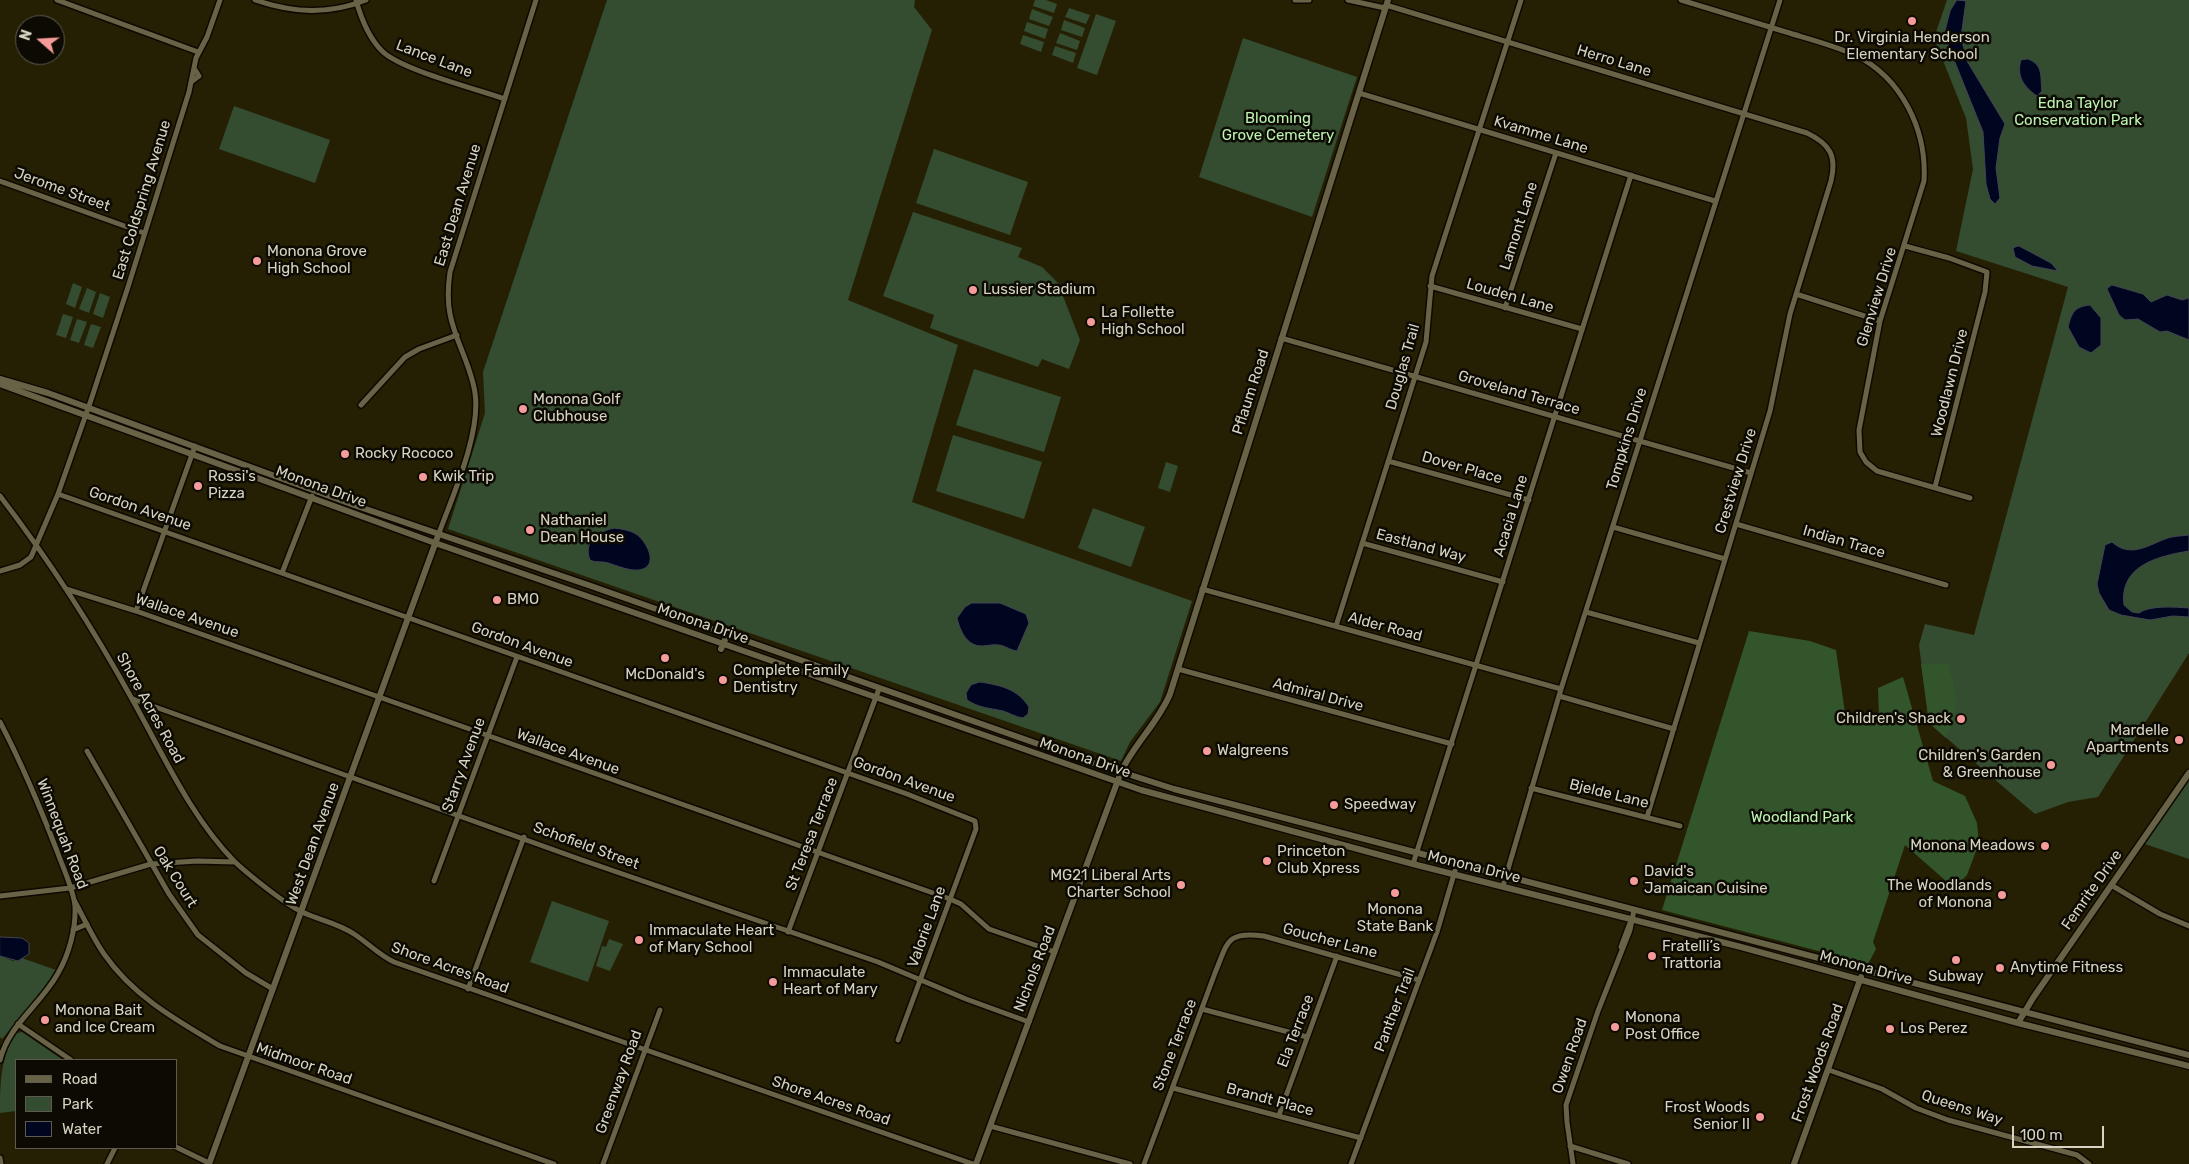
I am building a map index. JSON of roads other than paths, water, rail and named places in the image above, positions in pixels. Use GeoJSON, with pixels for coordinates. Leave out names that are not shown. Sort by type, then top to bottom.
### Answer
{"type":"FeatureCollection","features":[{"type":"Feature","properties":{"kind":"street"},"geometry":{"type":"LineString","coordinates":[[56,0],[198,52]]}},
{"type":"Feature","properties":{"kind":"street","name":"East Coldspring Avenue"},"geometry":{"type":"LineString","coordinates":[[0,571],[23,564],[31,557],[38,545],[58,494],[89,408],[191,82],[198,52],[207,37],[220,0]]}},
{"type":"Feature","properties":{"kind":"street"},"geometry":{"type":"LineString","coordinates":[[255,0],[301,12],[331,10],[366,0]]}},
{"type":"Feature","properties":{"kind":"street","name":"East Dean Avenue"},"geometry":{"type":"LineString","coordinates":[[439,533],[470,443],[476,408],[473,379],[451,320],[448,298],[450,272],[536,0]]}},
{"type":"Feature","properties":{"kind":"street"},"geometry":{"type":"LineString","coordinates":[[1295,0],[1310,0]]}},
{"type":"Feature","properties":{"kind":"street","name":"Herro Lane"},"geometry":{"type":"LineString","coordinates":[[1348,0],[1386,4],[1744,113],[1806,133],[1822,142],[1830,151]]}},
{"type":"Feature","properties":{"kind":"street","name":"Douglas Trail"},"geometry":{"type":"LineString","coordinates":[[1336,626],[1426,342],[1432,276],[1521,0]]}},
{"type":"Feature","properties":{"kind":"street","name":"Glenview Drive"},"geometry":{"type":"LineString","coordinates":[[1681,0],[1772,28],[1859,58],[1879,72],[1900,94],[1919,129],[1924,158],[1924,181],[1880,321],[1859,430],[1860,452],[1866,462],[1877,471],[1970,498]]}},
{"type":"Feature","properties":{"kind":"street","name":"Tompkins Drive"},"geometry":{"type":"LineString","coordinates":[[1503,886],[1530,788],[1780,0]]}},
{"type":"Feature","properties":{"kind":"street","name":"Lance Lane"},"geometry":{"type":"LineString","coordinates":[[357,2],[370,35],[387,54],[425,72],[505,99]]}},
{"type":"Feature","properties":{"kind":"street","name":"Pflaum Road"},"geometry":{"type":"LineString","coordinates":[[1117,782],[1131,752],[1164,708],[1178,668],[1386,4]]}},
{"type":"Feature","properties":{"kind":"street","name":"Kvamme Lane"},"geometry":{"type":"LineString","coordinates":[[1359,93],[1715,201]]}},
{"type":"Feature","properties":{"kind":"street","name":"Crestview Drive"},"geometry":{"type":"LineString","coordinates":[[1647,817],[1777,386],[1785,338],[1796,294],[1832,175],[1834,163],[1830,151]]}},
{"type":"Feature","properties":{"kind":"street","name":"Lamont Lane"},"geometry":{"type":"LineString","coordinates":[[1505,308],[1556,153]]}},
{"type":"Feature","properties":{"kind":"street","name":"Acacia Lane"},"geometry":{"type":"LineString","coordinates":[[1413,864],[1631,175]]}},
{"type":"Feature","properties":{"kind":"street","name":"Jerome Street"},"geometry":{"type":"LineString","coordinates":[[0,181],[144,233]]}},
{"type":"Feature","properties":{"kind":"street","name":"Woodlawn Drive"},"geometry":{"type":"LineString","coordinates":[[1905,246],[1986,270],[1988,275],[1950,436],[1935,487]]}},
{"type":"Feature","properties":{"kind":"street","name":"Louden Lane"},"geometry":{"type":"LineString","coordinates":[[1430,286],[1582,328]]}},
{"type":"Feature","properties":{"kind":"street"},"geometry":{"type":"LineString","coordinates":[[1796,294],[1880,321]]}},
{"type":"Feature","properties":{"kind":"street"},"geometry":{"type":"LineString","coordinates":[[361,405],[404,357],[419,348],[457,335]]}},
{"type":"Feature","properties":{"kind":"street","name":"Groveland Terrace"},"geometry":{"type":"LineString","coordinates":[[1281,338],[1751,473]]}},
{"type":"Feature","properties":{"kind":"street","name":"Monona Drive"},"geometry":{"type":"LineString","coordinates":[[0,379],[195,446],[435,543],[722,647],[1172,800],[1454,875],[1503,886],[1631,921],[1860,979],[2018,1023],[2189,1066]]}},
{"type":"Feature","properties":{"kind":"street","name":"Monona Drive"},"geometry":{"type":"LineString","coordinates":[[0,384],[86,417],[192,454],[439,533],[879,689],[1200,797],[2189,1055]]}},
{"type":"Feature","properties":{"kind":"street"},"geometry":{"type":"LineString","coordinates":[[136,611],[195,446]]}},
{"type":"Feature","properties":{"kind":"street","name":"Dover Place"},"geometry":{"type":"LineString","coordinates":[[1388,461],[1528,500]]}},
{"type":"Feature","properties":{"kind":"street","name":"Gordon Avenue"},"geometry":{"type":"LineString","coordinates":[[58,494],[960,813],[976,822]]}},
{"type":"Feature","properties":{"kind":"street"},"geometry":{"type":"LineString","coordinates":[[282,573],[313,494]]}},
{"type":"Feature","properties":{"kind":"street","name":"Shore Acres Road"},"geometry":{"type":"LineString","coordinates":[[0,496],[38,545],[66,588],[133,699],[190,802],[236,862],[301,912],[354,933],[380,956],[394,962],[974,1164]]}},
{"type":"Feature","properties":{"kind":"street","name":"Indian Trace"},"geometry":{"type":"LineString","coordinates":[[1736,524],[1946,585]]}},
{"type":"Feature","properties":{"kind":"street"},"geometry":{"type":"LineString","coordinates":[[1613,527],[1725,560]]}},
{"type":"Feature","properties":{"kind":"street","name":"West Dean Avenue"},"geometry":{"type":"LineString","coordinates":[[209,1164],[439,533]]}},
{"type":"Feature","properties":{"kind":"street","name":"Eastland Way"},"geometry":{"type":"LineString","coordinates":[[1362,543],[1503,582]]}},
{"type":"Feature","properties":{"kind":"street","name":"Wallace Avenue"},"geometry":{"type":"LineString","coordinates":[[66,588],[136,611],[380,699],[950,899],[961,904],[989,929],[1055,952]]}},
{"type":"Feature","properties":{"kind":"street","name":"Alder Road"},"geometry":{"type":"LineString","coordinates":[[1202,589],[1561,689]]}},
{"type":"Feature","properties":{"kind":"street"},"geometry":{"type":"LineString","coordinates":[[1586,612],[1699,643]]}},
{"type":"Feature","properties":{"kind":"street"},"geometry":{"type":"LineString","coordinates":[[722,647],[727,635]]}},
{"type":"Feature","properties":{"kind":"street","name":"Starry Avenue"},"geometry":{"type":"LineString","coordinates":[[434,882],[517,657]]}},
{"type":"Feature","properties":{"kind":"street","name":"Admiral Drive"},"geometry":{"type":"LineString","coordinates":[[1178,668],[1452,744]]}},
{"type":"Feature","properties":{"kind":"street","name":"St Teresa Terrace"},"geometry":{"type":"LineString","coordinates":[[788,932],[849,774],[879,689]]}},
{"type":"Feature","properties":{"kind":"street"},"geometry":{"type":"LineString","coordinates":[[1559,696],[1674,729]]}},
{"type":"Feature","properties":{"kind":"street","name":"Schofield Street"},"geometry":{"type":"LineString","coordinates":[[133,699],[788,932],[878,962],[1028,1022]]}},
{"type":"Feature","properties":{"kind":"street","name":"Winnequah Road"},"geometry":{"type":"LineString","coordinates":[[0,722],[33,790],[74,900],[72,930],[64,961],[46,994],[18,1024],[4,1044],[0,1060]]}},
{"type":"Feature","properties":{"kind":"street","name":"Oak Court"},"geometry":{"type":"LineString","coordinates":[[87,751],[169,894],[198,935],[246,973],[273,989]]}},
{"type":"Feature","properties":{"kind":"street","name":"Femrite Drive"},"geometry":{"type":"LineString","coordinates":[[2018,1023],[2189,773]]}},
{"type":"Feature","properties":{"kind":"street","name":"Nichols Road"},"geometry":{"type":"LineString","coordinates":[[974,1164],[990,1126],[1117,782]]}},
{"type":"Feature","properties":{"kind":"street","name":"Bjelde Lane"},"geometry":{"type":"LineString","coordinates":[[1530,788],[1680,826]]}},
{"type":"Feature","properties":{"kind":"street","name":"Valorie Lane"},"geometry":{"type":"LineString","coordinates":[[898,1040],[976,829],[976,822]]}},
{"type":"Feature","properties":{"kind":"street"},"geometry":{"type":"LineString","coordinates":[[468,989],[524,837]]}},
{"type":"Feature","properties":{"kind":"street"},"geometry":{"type":"LineString","coordinates":[[0,896],[70,888],[151,864],[197,861],[236,862]]}},
{"type":"Feature","properties":{"kind":"street","name":"Panther Trail"},"geometry":{"type":"LineString","coordinates":[[1351,1164],[1419,980],[1457,864]]}},
{"type":"Feature","properties":{"kind":"street"},"geometry":{"type":"LineString","coordinates":[[2111,885],[2160,914],[2189,926]]}},
{"type":"Feature","properties":{"kind":"street","name":"Midmoor Road"},"geometry":{"type":"LineString","coordinates":[[74,900],[104,954],[139,994],[173,1019],[220,1046],[554,1164]]}},
{"type":"Feature","properties":{"kind":"street","name":"Owen Road"},"geometry":{"type":"LineString","coordinates":[[1573,1164],[1566,1105],[1634,910]]}},
{"type":"Feature","properties":{"kind":"street"},"geometry":{"type":"LineString","coordinates":[[72,930],[87,924]]}},
{"type":"Feature","properties":{"kind":"street","name":"Goucher Lane"},"geometry":{"type":"LineString","coordinates":[[1234,938],[1244,933],[1264,936],[1419,980]]}},
{"type":"Feature","properties":{"kind":"street","name":"Stone Terrace"},"geometry":{"type":"LineString","coordinates":[[1144,1164],[1225,949],[1234,938]]}},
{"type":"Feature","properties":{"kind":"street","name":"Ela Terrace"},"geometry":{"type":"LineString","coordinates":[[1279,1116],[1337,956]]}},
{"type":"Feature","properties":{"kind":"street","name":"Frost Woods Road"},"geometry":{"type":"LineString","coordinates":[[1794,1164],[1864,970]]}},
{"type":"Feature","properties":{"kind":"street"},"geometry":{"type":"LineString","coordinates":[[1202,1009],[1307,1037]]}},
{"type":"Feature","properties":{"kind":"street","name":"Greenway Road"},"geometry":{"type":"LineString","coordinates":[[603,1164],[660,1010]]}},
{"type":"Feature","properties":{"kind":"street"},"geometry":{"type":"LineString","coordinates":[[18,1024],[69,1059]]}},
{"type":"Feature","properties":{"kind":"street","name":"Queens Way"},"geometry":{"type":"LineString","coordinates":[[1829,1070],[1882,1089],[1916,1108],[1948,1120],[2077,1155],[2089,1164]]}},
{"type":"Feature","properties":{"kind":"street","name":"Brandt Place"},"geometry":{"type":"LineString","coordinates":[[1173,1088],[1360,1138]]}},
{"type":"Feature","properties":{"kind":"street"},"geometry":{"type":"LineString","coordinates":[[990,1126],[1130,1164]]}},
{"type":"Feature","properties":{"kind":"street"},"geometry":{"type":"LineString","coordinates":[[1570,1146],[1628,1164]]}},
{"type":"Feature","properties":{"kind":"street"},"geometry":{"type":"LineString","coordinates":[[178,1148],[209,1164]]}},
{"type":"Feature","properties":{"kind":"street"},"geometry":{"type":"LineString","coordinates":[[106,1164],[114,1149]]}},
{"type":"Feature","properties":{"kind":"street"},"geometry":{"type":"LineString","coordinates":[[0,1158],[1,1164]]}},
{"type":"Feature","properties":{"kind":"water"},"geometry":{"type":"Polygon","coordinates":[[[1957,0],[1966,1],[1961,37],[1967,61],[2005,124],[2000,138],[1996,168],[2000,198],[1995,204],[1990,199],[1986,184],[1983,132],[1944,35],[1950,11],[1957,0]]]}},
{"type":"Feature","properties":{"kind":"water"},"geometry":{"type":"Polygon","coordinates":[[[2028,59],[2037,65],[2040,72],[2042,91],[2037,96],[2028,89],[2020,76],[2021,60],[2028,59]]]}},
{"type":"Feature","properties":{"kind":"water"},"geometry":{"type":"Polygon","coordinates":[[[2019,246],[2051,263],[2058,271],[2032,266],[2015,257],[2013,248],[2019,246]]]}},
{"type":"Feature","properties":{"kind":"water"},"geometry":{"type":"Polygon","coordinates":[[[2112,285],[2143,294],[2151,302],[2167,295],[2182,300],[2189,298],[2189,340],[2167,331],[2160,332],[2138,319],[2125,320],[2119,315],[2107,289],[2112,285]]]}},
{"type":"Feature","properties":{"kind":"water"},"geometry":{"type":"Polygon","coordinates":[[[2090,305],[2101,318],[2101,345],[2091,353],[2079,347],[2068,327],[2074,311],[2080,307],[2090,305]]]}},
{"type":"Feature","properties":{"kind":"water"},"geometry":{"type":"Polygon","coordinates":[[[614,528],[634,533],[644,542],[650,554],[649,564],[645,568],[631,570],[606,562],[590,560],[588,548],[593,539],[602,532],[614,528]]]}},
{"type":"Feature","properties":{"kind":"water"},"geometry":{"type":"Polygon","coordinates":[[[2189,535],[2189,551],[2154,560],[2134,572],[2128,580],[2124,591],[2124,605],[2132,612],[2139,613],[2156,608],[2189,608],[2189,617],[2173,616],[2150,620],[2121,615],[2109,610],[2099,593],[2097,584],[2105,545],[2112,542],[2119,547],[2132,550],[2171,537],[2189,535]]]}},
{"type":"Feature","properties":{"kind":"water"},"geometry":{"type":"Polygon","coordinates":[[[972,603],[1000,603],[1026,614],[1029,623],[1017,651],[1000,645],[976,645],[968,640],[962,632],[957,618],[965,607],[972,603]]]}},
{"type":"Feature","properties":{"kind":"water"},"geometry":{"type":"Polygon","coordinates":[[[980,682],[1001,686],[1020,696],[1029,707],[1028,714],[1023,718],[971,703],[967,700],[966,693],[971,685],[980,682]]]}},
{"type":"Feature","properties":{"kind":"water"},"geometry":{"type":"Polygon","coordinates":[[[0,937],[22,938],[29,943],[29,954],[18,961],[0,956],[0,937]]]}},
{"type":"Feature","properties":{"kind":"place","name":"Dr. Virginia Henderson Elementary School"},"geometry":{"type":"Point","coordinates":[1912,21]}},
{"type":"Feature","properties":{"kind":"place","name":"Monona Grove High School"},"geometry":{"type":"Point","coordinates":[257,261]}},
{"type":"Feature","properties":{"kind":"place","name":"Lussier Stadium"},"geometry":{"type":"Point","coordinates":[973,290]}},
{"type":"Feature","properties":{"kind":"place","name":"La Follette High School"},"geometry":{"type":"Point","coordinates":[1091,322]}},
{"type":"Feature","properties":{"kind":"place","name":"Monona Golf Clubhouse"},"geometry":{"type":"Point","coordinates":[523,409]}},
{"type":"Feature","properties":{"kind":"place","name":"Rocky Rococo"},"geometry":{"type":"Point","coordinates":[345,454]}},
{"type":"Feature","properties":{"kind":"place","name":"Kwik Trip"},"geometry":{"type":"Point","coordinates":[423,477]}},
{"type":"Feature","properties":{"kind":"place","name":"Rossi's Pizza"},"geometry":{"type":"Point","coordinates":[198,486]}},
{"type":"Feature","properties":{"kind":"place","name":"Nathaniel Dean House"},"geometry":{"type":"Point","coordinates":[530,530]}},
{"type":"Feature","properties":{"kind":"place","name":"BMO"},"geometry":{"type":"Point","coordinates":[497,600]}},
{"type":"Feature","properties":{"kind":"place","name":"McDonald's"},"geometry":{"type":"Point","coordinates":[665,658]}},
{"type":"Feature","properties":{"kind":"place","name":"Complete Family Dentistry"},"geometry":{"type":"Point","coordinates":[723,680]}},
{"type":"Feature","properties":{"kind":"place","name":"Children's Shack"},"geometry":{"type":"Point","coordinates":[1961,719]}},
{"type":"Feature","properties":{"kind":"place","name":"Mardelle Apartments"},"geometry":{"type":"Point","coordinates":[2179,740]}},
{"type":"Feature","properties":{"kind":"place","name":"Walgreens"},"geometry":{"type":"Point","coordinates":[1207,751]}},
{"type":"Feature","properties":{"kind":"place","name":"Children's Garden & Greenhouse"},"geometry":{"type":"Point","coordinates":[2051,765]}},
{"type":"Feature","properties":{"kind":"place","name":"Speedway"},"geometry":{"type":"Point","coordinates":[1334,805]}},
{"type":"Feature","properties":{"kind":"place","name":"Monona Meadows"},"geometry":{"type":"Point","coordinates":[2045,846]}},
{"type":"Feature","properties":{"kind":"place","name":"Princeton Club Xpress"},"geometry":{"type":"Point","coordinates":[1267,861]}},
{"type":"Feature","properties":{"kind":"place","name":"David's Jamaican Cuisine"},"geometry":{"type":"Point","coordinates":[1634,881]}},
{"type":"Feature","properties":{"kind":"place","name":"MG21 Liberal Arts Charter School"},"geometry":{"type":"Point","coordinates":[1181,885]}},
{"type":"Feature","properties":{"kind":"place","name":"Monona State Bank"},"geometry":{"type":"Point","coordinates":[1395,893]}},
{"type":"Feature","properties":{"kind":"place","name":"The Woodlands of Monona"},"geometry":{"type":"Point","coordinates":[2002,895]}},
{"type":"Feature","properties":{"kind":"place","name":"Immaculate Heart of Mary School"},"geometry":{"type":"Point","coordinates":[639,940]}},
{"type":"Feature","properties":{"kind":"place","name":"Fratelli’s Trattoria"},"geometry":{"type":"Point","coordinates":[1652,956]}},
{"type":"Feature","properties":{"kind":"place","name":"Subway"},"geometry":{"type":"Point","coordinates":[1956,960]}},
{"type":"Feature","properties":{"kind":"place","name":"Anytime Fitness"},"geometry":{"type":"Point","coordinates":[2000,968]}},
{"type":"Feature","properties":{"kind":"place","name":"Immaculate Heart of Mary"},"geometry":{"type":"Point","coordinates":[773,982]}},
{"type":"Feature","properties":{"kind":"place","name":"Monona Bait and Ice Cream"},"geometry":{"type":"Point","coordinates":[45,1020]}},
{"type":"Feature","properties":{"kind":"place","name":"Monona Post Office"},"geometry":{"type":"Point","coordinates":[1615,1027]}},
{"type":"Feature","properties":{"kind":"place","name":"Los Perez"},"geometry":{"type":"Point","coordinates":[1890,1029]}},
{"type":"Feature","properties":{"kind":"place","name":"Frost Woods Senior II"},"geometry":{"type":"Point","coordinates":[1760,1117]}},
{"type":"Feature","properties":{"kind":"park label","name":"Edna Taylor Conservation Park"},"geometry":{"type":"Point","coordinates":[2078,112]}},
{"type":"Feature","properties":{"kind":"park label","name":"Blooming Grove Cemetery"},"geometry":{"type":"Point","coordinates":[1278,128]}},
{"type":"Feature","properties":{"kind":"park label","name":"Woodland Park"},"geometry":{"type":"Point","coordinates":[1802,818]}}]}
